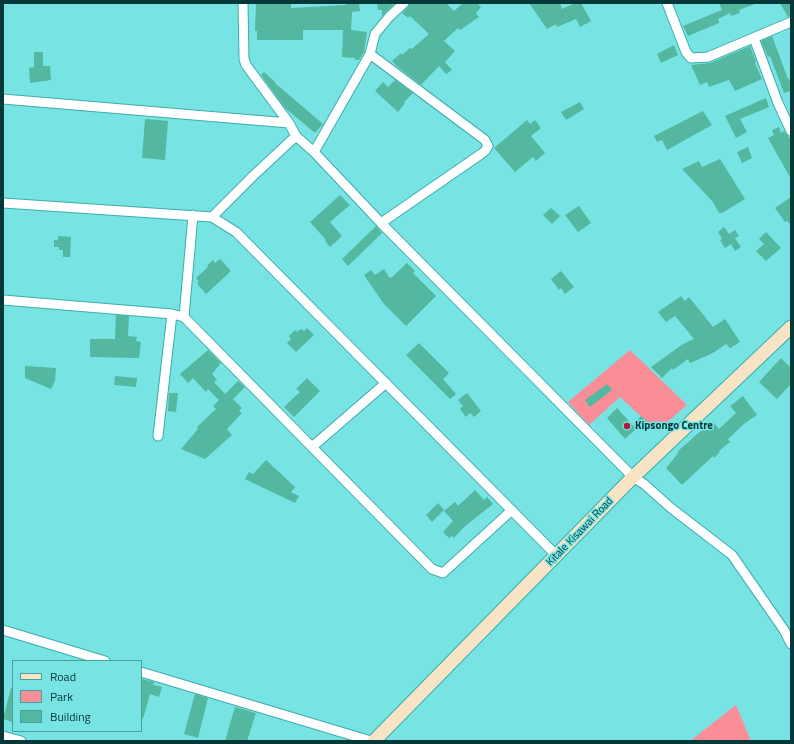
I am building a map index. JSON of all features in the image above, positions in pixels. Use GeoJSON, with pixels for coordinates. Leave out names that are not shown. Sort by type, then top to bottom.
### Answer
{"type":"FeatureCollection","features":[{"type":"Feature","properties":{"kind":"street"},"geometry":{"type":"LineString","coordinates":[[243,3],[244,58],[246,65],[289,123],[296,136],[314,152],[381,223],[633,477],[644,484],[671,508],[732,555],[784,630],[791,644]]}},
{"type":"Feature","properties":{"kind":"street"},"geometry":{"type":"LineString","coordinates":[[314,152],[370,54],[375,34],[389,17],[404,3]]}},
{"type":"Feature","properties":{"kind":"street"},"geometry":{"type":"LineString","coordinates":[[667,3],[686,52],[691,58],[708,57],[791,22]]}},
{"type":"Feature","properties":{"kind":"street"},"geometry":{"type":"LineString","coordinates":[[754,38],[778,102],[790,126]]}},
{"type":"Feature","properties":{"kind":"street"},"geometry":{"type":"LineString","coordinates":[[370,54],[485,140],[488,146],[481,154],[381,223]]}},
{"type":"Feature","properties":{"kind":"street"},"geometry":{"type":"LineString","coordinates":[[3,99],[289,123]]}},
{"type":"Feature","properties":{"kind":"street"},"geometry":{"type":"LineString","coordinates":[[212,217],[296,136]]}},
{"type":"Feature","properties":{"kind":"street"},"geometry":{"type":"LineString","coordinates":[[3,203],[212,217],[236,232],[557,556]]}},
{"type":"Feature","properties":{"kind":"street"},"geometry":{"type":"LineString","coordinates":[[184,317],[193,215]]}},
{"type":"Feature","properties":{"kind":"street"},"geometry":{"type":"LineString","coordinates":[[3,300],[172,314],[184,317],[432,569],[444,573],[512,510]]}},
{"type":"Feature","properties":{"kind":"street"},"geometry":{"type":"LineString","coordinates":[[158,436],[172,314]]}},
{"type":"Feature","properties":{"kind":"street","name":"Kitale Kisawai Road"},"geometry":{"type":"LineString","coordinates":[[373,741],[510,601],[557,556],[633,477],[791,327]]}},
{"type":"Feature","properties":{"kind":"street"},"geometry":{"type":"LineString","coordinates":[[312,447],[386,383]]}},
{"type":"Feature","properties":{"kind":"street"},"geometry":{"type":"LineString","coordinates":[[3,630],[102,660]]}},
{"type":"Feature","properties":{"kind":"street"},"geometry":{"type":"LineString","coordinates":[[142,672],[373,741]]}},
{"type":"Feature","properties":{"kind":"street"},"geometry":{"type":"LineString","coordinates":[[3,736],[21,741]]}},
{"type":"Feature","properties":{"kind":"green space"},"geometry":{"type":"Polygon","coordinates":[[[630,350],[687,405],[657,431],[620,397],[589,425],[568,402],[630,350]]]}},
{"type":"Feature","properties":{"kind":"green space"},"geometry":{"type":"Polygon","coordinates":[[[736,705],[751,741],[690,741],[736,705]]]}},
{"type":"Feature","properties":{"kind":"building"},"geometry":{"type":"Polygon","coordinates":[[[346,3],[359,3],[360,11],[352,12],[351,30],[367,32],[364,52],[359,60],[355,60],[355,58],[342,57],[343,30],[303,30],[303,40],[257,40],[257,31],[255,31],[256,4],[291,4],[291,8],[346,5],[346,3]]]}},
{"type":"Feature","properties":{"kind":"building"},"geometry":{"type":"Polygon","coordinates":[[[377,3],[395,3],[382,16],[382,10],[378,10],[377,3]]]}},
{"type":"Feature","properties":{"kind":"building"},"geometry":{"type":"Polygon","coordinates":[[[410,3],[446,3],[454,11],[463,3],[477,3],[481,7],[476,13],[479,17],[460,30],[458,28],[444,41],[455,51],[445,62],[452,70],[446,74],[439,66],[421,85],[392,61],[401,53],[402,55],[410,48],[412,49],[429,34],[410,16],[408,18],[402,13],[410,3]]]}},
{"type":"Feature","properties":{"kind":"building"},"geometry":{"type":"Polygon","coordinates":[[[529,3],[560,3],[562,9],[575,3],[581,3],[591,21],[580,27],[576,19],[557,27],[556,24],[547,29],[529,3]]]}},
{"type":"Feature","properties":{"kind":"building"},"geometry":{"type":"Polygon","coordinates":[[[719,3],[755,4],[739,10],[740,13],[731,16],[730,13],[718,19],[719,23],[688,36],[683,26],[722,10],[719,3]]]}},
{"type":"Feature","properties":{"kind":"building"},"geometry":{"type":"Polygon","coordinates":[[[780,3],[791,3],[791,16],[788,17],[780,3]]]}},
{"type":"Feature","properties":{"kind":"building"},"geometry":{"type":"Polygon","coordinates":[[[772,36],[788,79],[791,83],[791,91],[784,93],[770,56],[768,57],[761,41],[772,36]]]}},
{"type":"Feature","properties":{"kind":"building"},"geometry":{"type":"Polygon","coordinates":[[[674,45],[678,55],[661,63],[657,54],[674,45]]]}},
{"type":"Feature","properties":{"kind":"building"},"geometry":{"type":"Polygon","coordinates":[[[750,46],[762,79],[735,91],[729,80],[709,87],[707,82],[700,85],[691,65],[710,63],[750,46]]]}},
{"type":"Feature","properties":{"kind":"building"},"geometry":{"type":"Polygon","coordinates":[[[34,52],[43,52],[43,66],[50,66],[51,80],[30,83],[29,68],[34,67],[34,52]]]}},
{"type":"Feature","properties":{"kind":"building"},"geometry":{"type":"Polygon","coordinates":[[[264,72],[323,124],[315,133],[285,108],[261,75],[264,72]]]}},
{"type":"Feature","properties":{"kind":"building"},"geometry":{"type":"Polygon","coordinates":[[[395,80],[413,93],[404,102],[405,103],[398,112],[375,91],[383,82],[388,87],[395,80]]]}},
{"type":"Feature","properties":{"kind":"building"},"geometry":{"type":"Polygon","coordinates":[[[766,98],[769,107],[740,119],[747,132],[736,138],[725,116],[766,98]]]}},
{"type":"Feature","properties":{"kind":"building"},"geometry":{"type":"Polygon","coordinates":[[[580,102],[584,109],[566,120],[561,112],[580,102]]]}},
{"type":"Feature","properties":{"kind":"building"},"geometry":{"type":"Polygon","coordinates":[[[703,111],[712,125],[667,150],[662,140],[657,142],[654,136],[703,111]]]}},
{"type":"Feature","properties":{"kind":"building"},"geometry":{"type":"Polygon","coordinates":[[[145,119],[168,121],[165,160],[142,158],[145,119]]]}},
{"type":"Feature","properties":{"kind":"building"},"geometry":{"type":"Polygon","coordinates":[[[527,120],[530,124],[535,120],[541,128],[531,136],[545,153],[536,161],[533,157],[515,172],[494,148],[527,120]]]}},
{"type":"Feature","properties":{"kind":"building"},"geometry":{"type":"Polygon","coordinates":[[[779,127],[781,133],[784,131],[791,140],[791,179],[768,138],[774,135],[772,130],[779,127]]]}},
{"type":"Feature","properties":{"kind":"building"},"geometry":{"type":"Polygon","coordinates":[[[748,147],[752,158],[742,163],[737,152],[748,147]]]}},
{"type":"Feature","properties":{"kind":"building"},"geometry":{"type":"Polygon","coordinates":[[[720,159],[745,199],[722,213],[719,213],[713,202],[682,169],[699,161],[702,167],[720,159]]]}},
{"type":"Feature","properties":{"kind":"building"},"geometry":{"type":"Polygon","coordinates":[[[340,195],[350,205],[330,222],[342,236],[330,247],[325,241],[326,240],[310,222],[340,195]]]}},
{"type":"Feature","properties":{"kind":"building"},"geometry":{"type":"Polygon","coordinates":[[[791,197],[791,225],[787,221],[785,222],[775,208],[791,197]]]}},
{"type":"Feature","properties":{"kind":"building"},"geometry":{"type":"Polygon","coordinates":[[[579,206],[591,223],[578,232],[565,215],[579,206]]]}},
{"type":"Feature","properties":{"kind":"building"},"geometry":{"type":"Polygon","coordinates":[[[551,208],[560,216],[552,224],[543,215],[551,208]]]}},
{"type":"Feature","properties":{"kind":"building"},"geometry":{"type":"Polygon","coordinates":[[[376,226],[382,233],[348,266],[342,259],[376,226]]]}},
{"type":"Feature","properties":{"kind":"building"},"geometry":{"type":"Polygon","coordinates":[[[724,227],[729,234],[735,230],[739,236],[735,238],[741,247],[735,251],[731,244],[725,248],[720,240],[722,239],[718,232],[724,227]]]}},
{"type":"Feature","properties":{"kind":"building"},"geometry":{"type":"Polygon","coordinates":[[[766,232],[781,248],[766,261],[756,251],[764,244],[759,239],[766,232]]]}},
{"type":"Feature","properties":{"kind":"building"},"geometry":{"type":"Polygon","coordinates":[[[58,236],[71,237],[70,257],[63,257],[63,250],[59,250],[59,247],[54,247],[54,240],[58,240],[58,236]]]}},
{"type":"Feature","properties":{"kind":"building"},"geometry":{"type":"Polygon","coordinates":[[[220,259],[231,271],[206,294],[197,283],[199,282],[196,278],[213,260],[215,263],[220,259]]]}},
{"type":"Feature","properties":{"kind":"building"},"geometry":{"type":"Polygon","coordinates":[[[407,263],[415,271],[413,273],[436,296],[406,326],[384,304],[364,275],[371,270],[375,275],[384,269],[391,278],[407,263]]]}},
{"type":"Feature","properties":{"kind":"building"},"geometry":{"type":"Polygon","coordinates":[[[561,271],[574,287],[565,294],[561,288],[559,290],[551,279],[561,271]]]}},
{"type":"Feature","properties":{"kind":"building"},"geometry":{"type":"Polygon","coordinates":[[[681,296],[685,301],[689,297],[713,327],[725,319],[740,342],[730,348],[726,344],[713,353],[690,363],[688,359],[673,370],[672,368],[662,378],[651,367],[683,344],[694,339],[675,316],[666,322],[658,312],[681,296]]]}},
{"type":"Feature","properties":{"kind":"building"},"geometry":{"type":"Polygon","coordinates":[[[116,315],[129,316],[128,336],[137,337],[136,341],[141,342],[139,358],[90,357],[90,339],[115,339],[116,315]]]}},
{"type":"Feature","properties":{"kind":"building"},"geometry":{"type":"Polygon","coordinates":[[[307,328],[314,335],[296,352],[287,343],[291,339],[289,336],[295,330],[297,332],[301,329],[304,331],[307,328]]]}},
{"type":"Feature","properties":{"kind":"building"},"geometry":{"type":"Polygon","coordinates":[[[419,343],[449,373],[443,379],[456,394],[450,399],[406,355],[419,343]]]}},
{"type":"Feature","properties":{"kind":"building"},"geometry":{"type":"Polygon","coordinates":[[[208,350],[221,363],[212,374],[217,380],[214,382],[225,394],[238,381],[245,387],[233,399],[242,408],[239,411],[242,413],[227,429],[232,435],[205,459],[181,449],[198,429],[197,427],[216,409],[213,406],[219,400],[208,389],[206,392],[193,378],[188,383],[180,374],[208,350]]]}},
{"type":"Feature","properties":{"kind":"building"},"geometry":{"type":"Polygon","coordinates":[[[781,358],[791,368],[791,384],[777,399],[759,382],[781,358]]]}},
{"type":"Feature","properties":{"kind":"building"},"geometry":{"type":"Polygon","coordinates":[[[25,366],[56,368],[55,381],[51,389],[25,378],[25,366]]]}},
{"type":"Feature","properties":{"kind":"building"},"geometry":{"type":"Polygon","coordinates":[[[115,376],[137,378],[136,387],[114,385],[115,376]]]}},
{"type":"Feature","properties":{"kind":"building"},"geometry":{"type":"Polygon","coordinates":[[[307,378],[320,391],[294,417],[284,407],[300,392],[296,389],[307,378]]]}},
{"type":"Feature","properties":{"kind":"building"},"geometry":{"type":"Polygon","coordinates":[[[607,384],[612,390],[590,407],[585,400],[607,384]]]}},
{"type":"Feature","properties":{"kind":"building"},"geometry":{"type":"Polygon","coordinates":[[[169,393],[178,393],[176,412],[168,411],[169,393]]]}},
{"type":"Feature","properties":{"kind":"building"},"geometry":{"type":"Polygon","coordinates":[[[467,393],[481,411],[474,417],[470,413],[466,417],[460,409],[463,406],[458,400],[467,393]]]}},
{"type":"Feature","properties":{"kind":"building"},"geometry":{"type":"Polygon","coordinates":[[[743,396],[757,415],[745,423],[728,439],[730,442],[719,451],[720,452],[714,458],[713,456],[682,485],[666,468],[679,452],[678,451],[703,429],[704,430],[713,422],[719,429],[736,413],[730,406],[743,396]]]}},
{"type":"Feature","properties":{"kind":"building"},"geometry":{"type":"Polygon","coordinates":[[[617,408],[636,429],[625,439],[607,418],[617,408]]]}},
{"type":"Feature","properties":{"kind":"building"},"geometry":{"type":"Polygon","coordinates":[[[641,416],[650,424],[645,430],[636,422],[641,416]]]}},
{"type":"Feature","properties":{"kind":"building"},"geometry":{"type":"Polygon","coordinates":[[[266,460],[295,487],[291,492],[299,496],[295,503],[245,479],[249,472],[253,474],[266,460]]]}},
{"type":"Feature","properties":{"kind":"building"},"geometry":{"type":"Polygon","coordinates":[[[475,490],[484,500],[487,497],[493,504],[464,527],[454,538],[452,536],[449,538],[443,532],[453,521],[444,511],[455,502],[458,506],[475,490]]]}},
{"type":"Feature","properties":{"kind":"building"},"geometry":{"type":"Polygon","coordinates":[[[438,503],[444,510],[432,522],[426,515],[438,503]]]}},
{"type":"Feature","properties":{"kind":"building"},"geometry":{"type":"Polygon","coordinates":[[[142,679],[154,682],[153,685],[162,687],[159,697],[150,694],[143,719],[142,679]]]}},
{"type":"Feature","properties":{"kind":"building"},"geometry":{"type":"Polygon","coordinates":[[[11,688],[12,688],[12,722],[3,719],[11,688]]]}},
{"type":"Feature","properties":{"kind":"building"},"geometry":{"type":"Polygon","coordinates":[[[195,694],[208,698],[198,738],[184,734],[195,694]]]}},
{"type":"Feature","properties":{"kind":"building"},"geometry":{"type":"Polygon","coordinates":[[[235,707],[256,713],[247,741],[225,741],[235,707]]]}},
{"type":"Feature","properties":{"kind":"place","name":"Kipsongo Centre"},"geometry":{"type":"Point","coordinates":[627,426]}}]}
